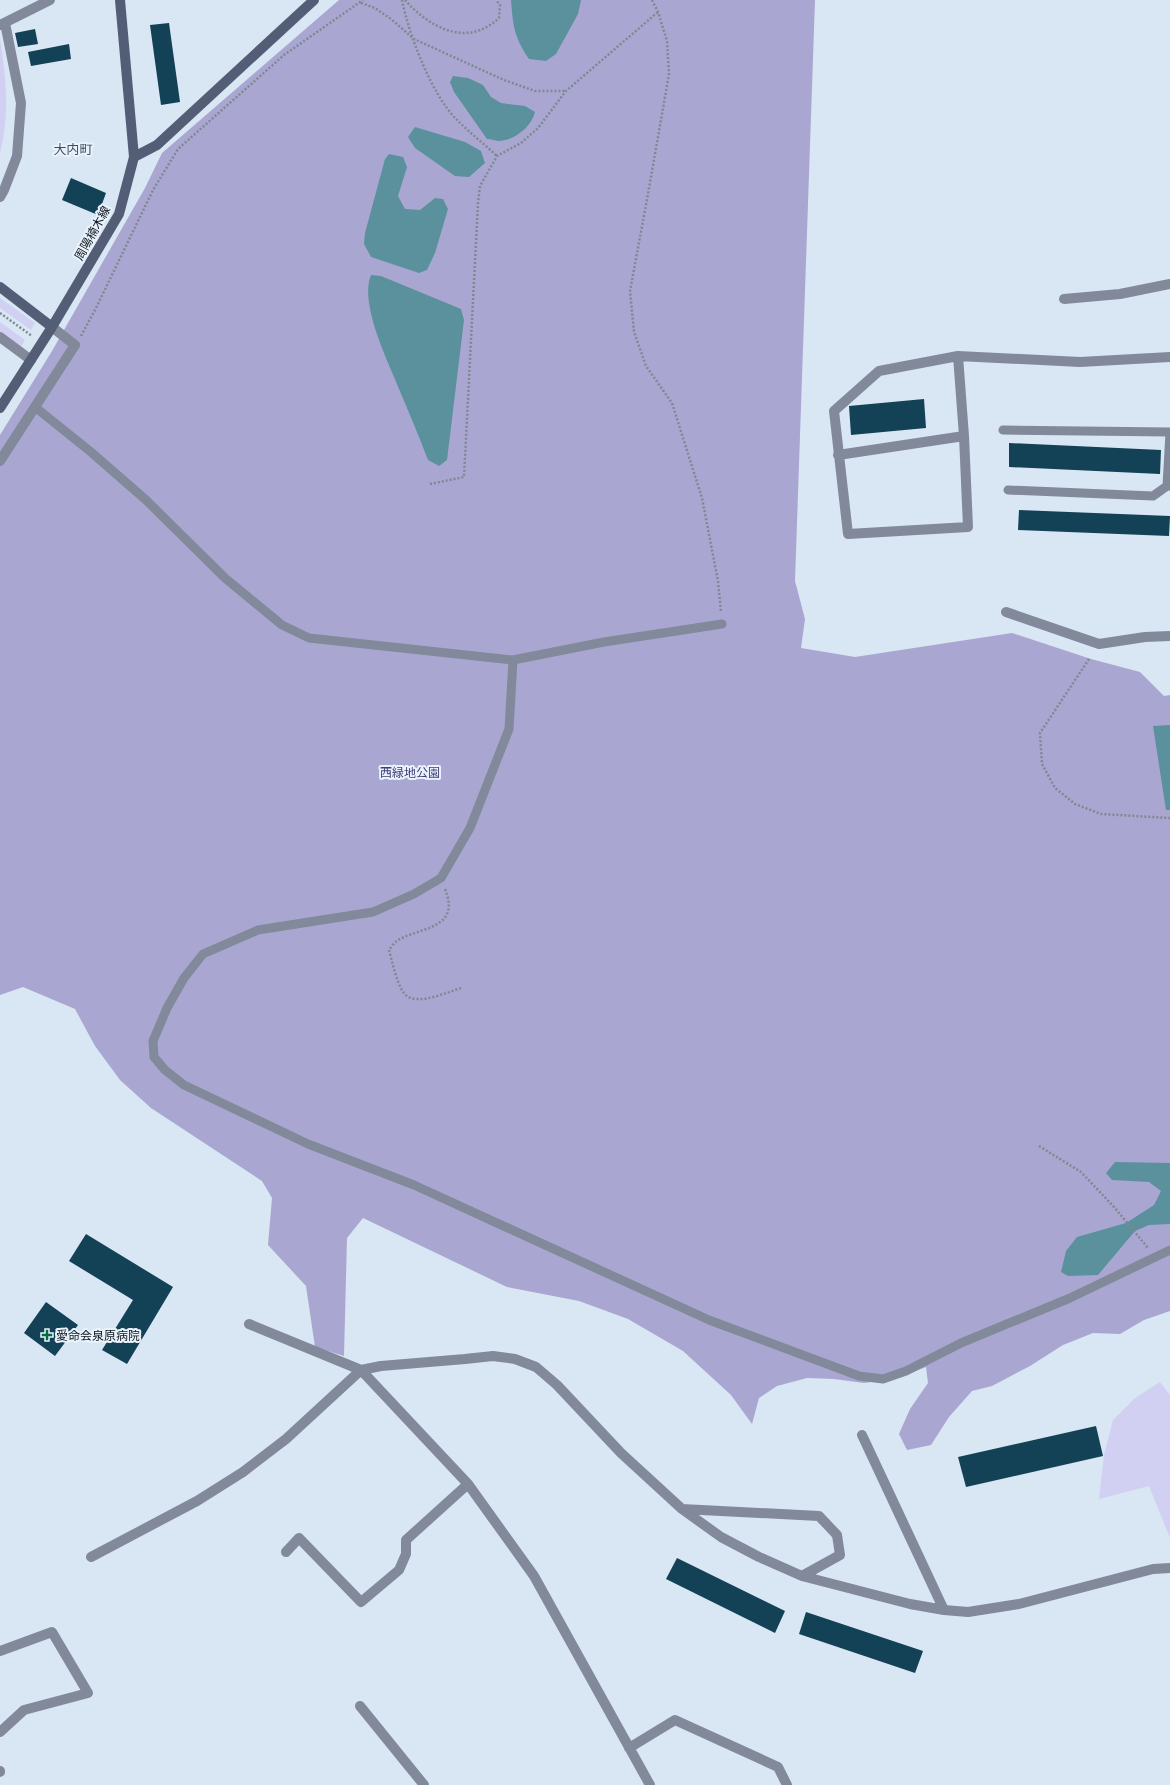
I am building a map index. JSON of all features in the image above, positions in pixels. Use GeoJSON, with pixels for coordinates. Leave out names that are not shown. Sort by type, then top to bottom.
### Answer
{"type":"FeatureCollection","features":[{"type":"Feature","properties":{"kind":"street"},"geometry":{"type":"LineString","coordinates":[[0,197],[17,156],[21,103],[2,24],[50,0]]}},
{"type":"Feature","properties":{"kind":"street","name":"周陽楠木線"},"geometry":{"type":"LineString","coordinates":[[0,408],[52,328],[119,214],[134,157],[120,0]]}},
{"type":"Feature","properties":{"kind":"street"},"geometry":{"type":"LineString","coordinates":[[134,157],[157,145],[314,0]]}},
{"type":"Feature","properties":{"kind":"street"},"geometry":{"type":"LineString","coordinates":[[1064,299],[1120,294],[1170,284]]}},
{"type":"Feature","properties":{"kind":"street"},"geometry":{"type":"LineString","coordinates":[[0,287],[75,345],[0,461]]}},
{"type":"Feature","properties":{"kind":"street"},"geometry":{"type":"LineString","coordinates":[[0,337],[31,360]]}},
{"type":"Feature","properties":{"kind":"street"},"geometry":{"type":"LineString","coordinates":[[958,356],[964,436],[968,527],[848,534],[834,411],[879,371],[958,356],[1080,362],[1170,357]]}},
{"type":"Feature","properties":{"kind":"street"},"geometry":{"type":"LineString","coordinates":[[838,455],[964,436]]}},
{"type":"Feature","properties":{"kind":"street"},"geometry":{"type":"LineString","coordinates":[[1006,612],[1099,644],[1145,637],[1170,636]]}},
{"type":"Feature","properties":{"kind":"street"},"geometry":{"type":"LineString","coordinates":[[249,1324],[361,1370],[468,1484],[534,1576],[650,1785]]}},
{"type":"Feature","properties":{"kind":"street"},"geometry":{"type":"LineString","coordinates":[[91,1557],[197,1501],[243,1472],[286,1439],[361,1370],[381,1366],[493,1356],[516,1359],[536,1367],[557,1385],[621,1453],[682,1509],[727,1540],[759,1558],[802,1576],[910,1604],[944,1610],[968,1612],[1019,1604],[1154,1569],[1170,1568]]}},
{"type":"Feature","properties":{"kind":"street"},"geometry":{"type":"LineString","coordinates":[[862,1435],[944,1610]]}},
{"type":"Feature","properties":{"kind":"street"},"geometry":{"type":"LineString","coordinates":[[286,1552],[299,1538],[361,1602],[399,1570],[406,1554],[406,1540],[468,1484]]}},
{"type":"Feature","properties":{"kind":"street"},"geometry":{"type":"LineString","coordinates":[[682,1509],[819,1516],[837,1535],[840,1555],[802,1576]]}},
{"type":"Feature","properties":{"kind":"street"},"geometry":{"type":"LineString","coordinates":[[0,1651],[52,1632],[88,1693],[24,1710],[0,1732]]}},
{"type":"Feature","properties":{"kind":"street"},"geometry":{"type":"LineString","coordinates":[[360,1706],[424,1785]]}},
{"type":"Feature","properties":{"kind":"street"},"geometry":{"type":"LineString","coordinates":[[629,1748],[675,1720],[778,1767],[787,1785]]}},
{"type":"Feature","properties":{"kind":"lane"},"geometry":{"type":"LineString","coordinates":[[35,407],[141,495],[225,578],[282,625],[309,638],[513,660],[604,642],[722,624]]}},
{"type":"Feature","properties":{"kind":"lane"},"geometry":{"type":"LineString","coordinates":[[1003,430],[1170,433],[1169,486],[1153,496],[1008,490]]}},
{"type":"Feature","properties":{"kind":"lane"},"geometry":{"type":"LineString","coordinates":[[513,660],[509,729],[470,828],[441,878],[414,894],[373,912],[258,930],[203,954],[184,978],[166,1008],[153,1041],[154,1057],[165,1070],[184,1085],[308,1144],[414,1184],[709,1320],[859,1376],[883,1379],[906,1371],[961,1343],[1070,1298],[1170,1250]]}},
{"type":"Feature","properties":{"kind":"path"},"geometry":{"type":"LineString","coordinates":[[74,346],[96,308],[153,190],[178,149],[284,55],[361,3],[363,0]]}},
{"type":"Feature","properties":{"kind":"path"},"geometry":{"type":"LineString","coordinates":[[404,0],[423,17],[439,27],[466,34],[486,29],[499,18],[500,5],[496,0]]}},
{"type":"Feature","properties":{"kind":"path"},"geometry":{"type":"LineString","coordinates":[[404,0],[418,53],[436,92],[455,118],[497,156]]}},
{"type":"Feature","properties":{"kind":"path"},"geometry":{"type":"LineString","coordinates":[[652,0],[658,12],[668,41],[668,74],[630,298],[634,332],[644,359],[656,382],[672,403],[702,498],[718,581],[722,624]]}},
{"type":"Feature","properties":{"kind":"path"},"geometry":{"type":"LineString","coordinates":[[361,3],[375,8],[391,19],[414,39],[497,77],[535,91],[566,91]]}},
{"type":"Feature","properties":{"kind":"path"},"geometry":{"type":"LineString","coordinates":[[430,484],[464,477],[480,186],[497,156],[521,143],[538,128],[566,91],[658,12]]}},
{"type":"Feature","properties":{"kind":"path"},"geometry":{"type":"LineString","coordinates":[[0,313],[42,344]]}},
{"type":"Feature","properties":{"kind":"path"},"geometry":{"type":"LineString","coordinates":[[1089,659],[1040,733],[1042,764],[1055,788],[1075,804],[1101,814],[1170,818]]}},
{"type":"Feature","properties":{"kind":"path"},"geometry":{"type":"LineString","coordinates":[[441,878],[448,895],[446,917],[439,925],[398,940],[388,950],[400,986],[406,996],[414,1000],[433,997],[461,988]]}},
{"type":"Feature","properties":{"kind":"path"},"geometry":{"type":"LineString","coordinates":[[1039,1146],[1081,1172],[1115,1208],[1155,1257]]}},
{"type":"Feature","properties":{"kind":"shaded area"},"geometry":{"type":"Polygon","coordinates":[[[511,0],[581,0],[578,14],[556,54],[546,61],[529,59],[524,51],[515,31],[511,0]]]}},
{"type":"Feature","properties":{"kind":"shaded area"},"geometry":{"type":"Polygon","coordinates":[[[0,38],[4,67],[6,110],[0,153],[0,38]]]}},
{"type":"Feature","properties":{"kind":"shaded area"},"geometry":{"type":"Polygon","coordinates":[[[453,76],[468,78],[483,85],[491,97],[501,103],[525,106],[535,112],[533,117],[527,127],[511,138],[500,141],[487,139],[454,92],[450,82],[453,76]]]}},
{"type":"Feature","properties":{"kind":"shaded area"},"geometry":{"type":"Polygon","coordinates":[[[415,127],[465,142],[481,151],[485,163],[469,177],[455,176],[415,148],[408,137],[415,127]]]}},
{"type":"Feature","properties":{"kind":"shaded area"},"geometry":{"type":"Polygon","coordinates":[[[389,154],[403,157],[407,167],[398,196],[405,209],[420,210],[435,198],[443,199],[448,209],[435,253],[427,270],[419,273],[371,257],[364,244],[365,233],[385,159],[389,154]]]}},
{"type":"Feature","properties":{"kind":"shaded area"},"geometry":{"type":"Polygon","coordinates":[[[371,275],[381,276],[461,309],[464,320],[447,460],[439,466],[428,460],[376,332],[369,301],[368,287],[371,275]]]}},
{"type":"Feature","properties":{"kind":"shaded area"},"geometry":{"type":"Polygon","coordinates":[[[0,298],[35,323],[31,330],[0,308],[0,298]]]}},
{"type":"Feature","properties":{"kind":"shaded area"},"geometry":{"type":"Polygon","coordinates":[[[0,322],[25,340],[19,350],[0,336],[0,322]]]}},
{"type":"Feature","properties":{"kind":"shaded area"},"geometry":{"type":"Polygon","coordinates":[[[1170,725],[1170,810],[1166,810],[1153,726],[1170,725]]]}},
{"type":"Feature","properties":{"kind":"shaded area"},"geometry":{"type":"Polygon","coordinates":[[[1115,1162],[1170,1163],[1170,1224],[1149,1225],[1135,1231],[1098,1275],[1068,1276],[1061,1272],[1066,1251],[1077,1237],[1126,1223],[1154,1205],[1161,1191],[1149,1182],[1112,1180],[1106,1173],[1115,1162]]]}},
{"type":"Feature","properties":{"kind":"shaded area"},"geometry":{"type":"Polygon","coordinates":[[[1160,1382],[1170,1395],[1170,1538],[1149,1486],[1099,1499],[1104,1455],[1113,1420],[1135,1398],[1160,1382]]]}},
{"type":"Feature","properties":{"kind":"green space","name":"西緑地公園"},"geometry":{"type":"Polygon","coordinates":[[[339,0],[815,0],[795,581],[805,619],[801,648],[855,657],[1012,633],[1091,659],[1140,672],[1164,696],[1170,695],[1170,1311],[1144,1320],[1120,1334],[1093,1333],[1063,1345],[1030,1366],[992,1386],[972,1391],[949,1417],[931,1445],[907,1450],[899,1434],[910,1409],[928,1383],[926,1367],[898,1378],[864,1383],[834,1379],[807,1378],[777,1386],[759,1398],[752,1424],[731,1395],[683,1351],[628,1319],[579,1301],[507,1287],[363,1218],[347,1238],[344,1356],[315,1347],[306,1286],[268,1245],[272,1198],[262,1181],[151,1108],[120,1080],[95,1046],[75,1009],[23,987],[0,995],[0,435],[52,351],[145,188],[162,153],[339,0]]]}},
{"type":"Feature","properties":{"kind":"building"},"geometry":{"type":"Polygon","coordinates":[[[169,23],[180,102],[161,105],[150,25],[169,23]]]}},
{"type":"Feature","properties":{"kind":"building"},"geometry":{"type":"Polygon","coordinates":[[[35,29],[38,44],[18,47],[15,33],[35,29]]]}},
{"type":"Feature","properties":{"kind":"building"},"geometry":{"type":"Polygon","coordinates":[[[69,44],[71,59],[31,66],[28,52],[69,44]]]}},
{"type":"Feature","properties":{"kind":"building"},"geometry":{"type":"Polygon","coordinates":[[[71,178],[106,193],[98,215],[62,200],[71,178]]]}},
{"type":"Feature","properties":{"kind":"building"},"geometry":{"type":"Polygon","coordinates":[[[924,399],[926,428],[851,435],[849,406],[924,399]]]}},
{"type":"Feature","properties":{"kind":"building"},"geometry":{"type":"Polygon","coordinates":[[[1009,443],[1161,450],[1160,474],[1009,467],[1009,443]]]}},
{"type":"Feature","properties":{"kind":"building"},"geometry":{"type":"Polygon","coordinates":[[[1019,510],[1170,516],[1169,536],[1018,530],[1019,510]]]}},
{"type":"Feature","properties":{"kind":"building"},"geometry":{"type":"Polygon","coordinates":[[[86,1234],[173,1287],[127,1364],[102,1350],[133,1300],[69,1261],[86,1234]]]}},
{"type":"Feature","properties":{"kind":"building"},"geometry":{"type":"Polygon","coordinates":[[[46,1302],[78,1325],[55,1356],[24,1333],[46,1302]]]}},
{"type":"Feature","properties":{"kind":"building"},"geometry":{"type":"Polygon","coordinates":[[[1096,1426],[1103,1456],[966,1487],[958,1457],[1096,1426]]]}},
{"type":"Feature","properties":{"kind":"building"},"geometry":{"type":"Polygon","coordinates":[[[677,1558],[785,1611],[775,1633],[666,1579],[677,1558]]]}},
{"type":"Feature","properties":{"kind":"building"},"geometry":{"type":"Polygon","coordinates":[[[806,1612],[923,1651],[915,1673],[799,1634],[806,1612]]]}},
{"type":"Feature","properties":{"kind":"place","name":"愛命会泉原病院"},"geometry":{"type":"Point","coordinates":[47,1335]}},
{"type":"Feature","properties":{"kind":"district","name":"大内町"},"geometry":{"type":"Point","coordinates":[73,149]}}]}
